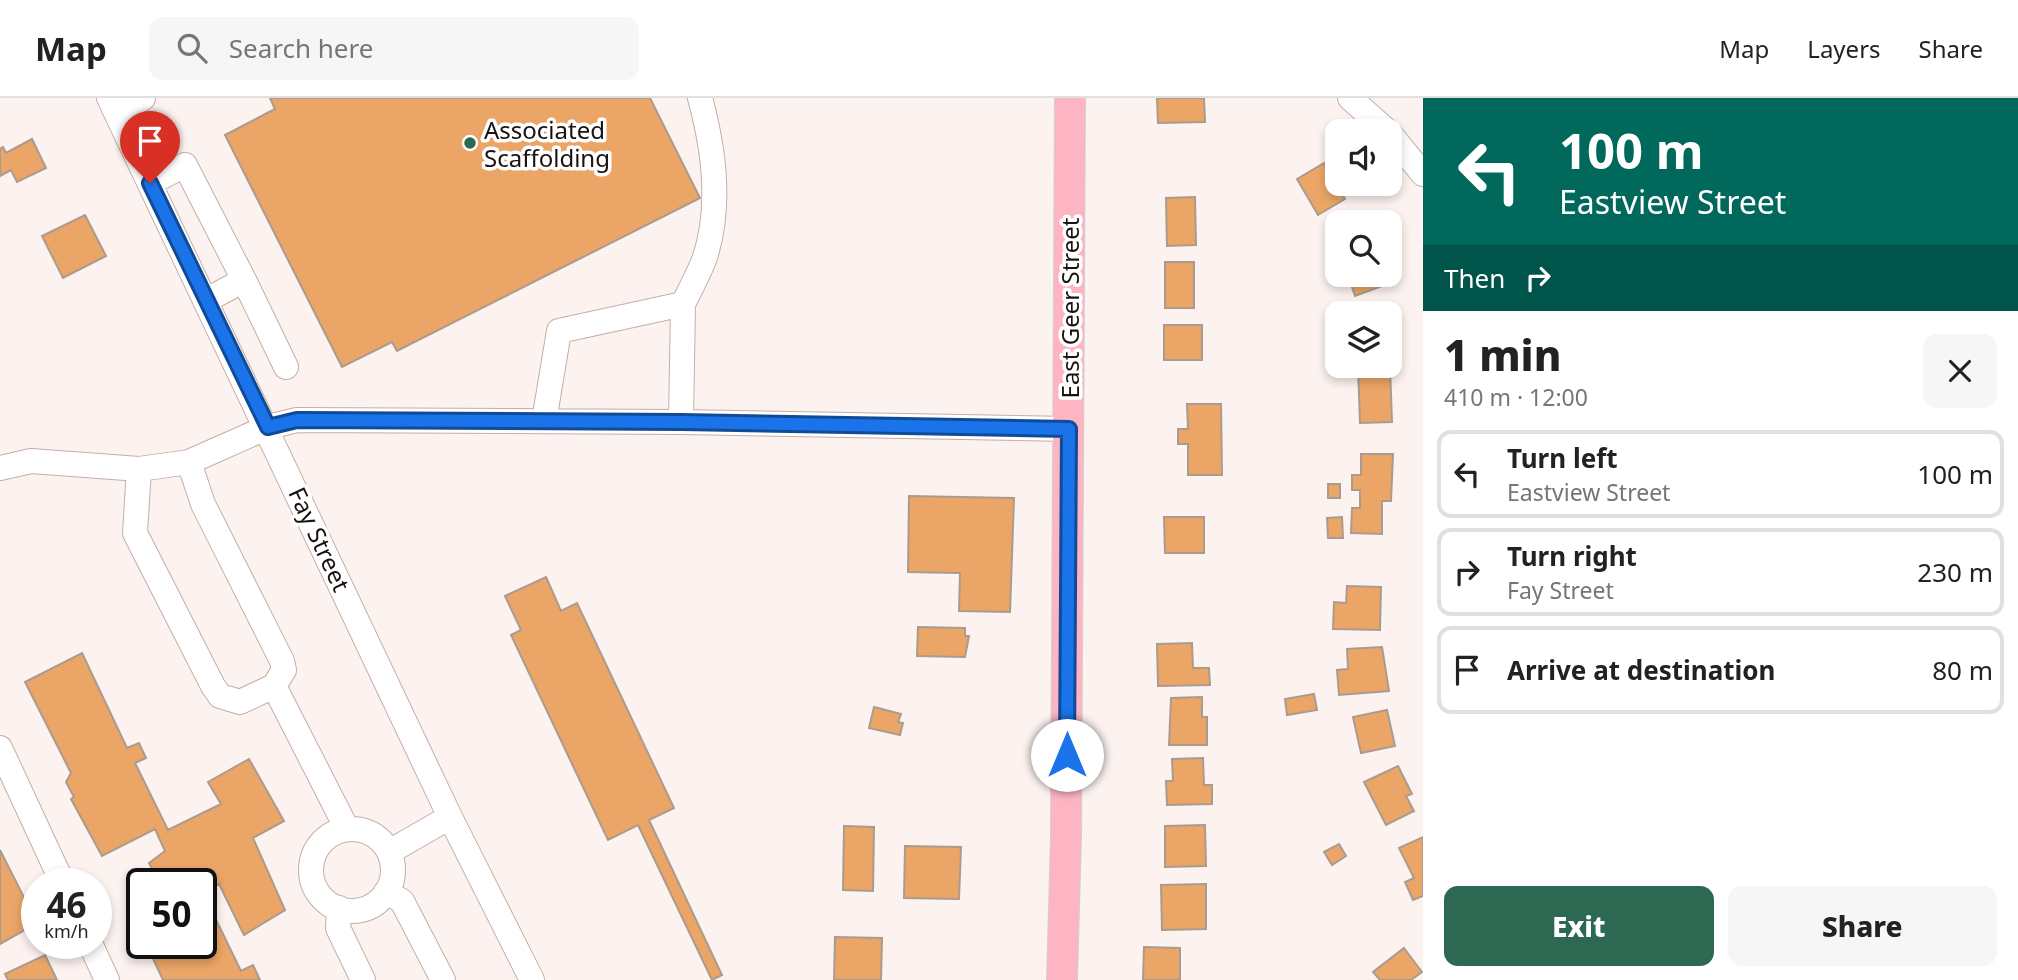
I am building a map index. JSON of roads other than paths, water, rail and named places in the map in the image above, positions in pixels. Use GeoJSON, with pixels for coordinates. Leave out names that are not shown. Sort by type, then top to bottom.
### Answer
{"type":"FeatureCollection","features":[{"type":"Feature","properties":{"kind":"main road","name":"East Geer Street"},"geometry":{"type":"LineString","coordinates":[[1062,980],[1066,837],[1070,98]]}},
{"type":"Feature","properties":{"kind":"street"},"geometry":{"type":"LineString","coordinates":[[113,106],[143,98]]}},
{"type":"Feature","properties":{"kind":"street"},"geometry":{"type":"LineString","coordinates":[[681,422],[683,304],[704,258],[714,202],[711,141],[700,98]]}},
{"type":"Feature","properties":{"kind":"street"},"geometry":{"type":"LineString","coordinates":[[1350,98],[1373,119]]}},
{"type":"Feature","properties":{"kind":"street","name":"Fay Street"},"geometry":{"type":"LineString","coordinates":[[113,106],[268,427],[450,817],[532,980]]}},
{"type":"Feature","properties":{"kind":"street"},"geometry":{"type":"LineString","coordinates":[[1402,149],[1423,174]]}},
{"type":"Feature","properties":{"kind":"street"},"geometry":{"type":"LineString","coordinates":[[150,183],[185,165],[286,367]]}},
{"type":"Feature","properties":{"kind":"street"},"geometry":{"type":"LineString","coordinates":[[205,301],[244,280]]}},
{"type":"Feature","properties":{"kind":"street"},"geometry":{"type":"LineString","coordinates":[[544,421],[559,331],[683,304]]}},
{"type":"Feature","properties":{"kind":"street"},"geometry":{"type":"LineString","coordinates":[[0,468],[31,461],[139,469],[189,462],[268,427],[297,420],[681,422],[1069,429]]}},
{"type":"Feature","properties":{"kind":"street"},"geometry":{"type":"LineString","coordinates":[[139,469],[135,533],[213,686],[220,696],[240,702],[274,686],[284,670],[282,661],[203,504],[189,462]]}},
{"type":"Feature","properties":{"kind":"street"},"geometry":{"type":"LineString","coordinates":[[274,686],[347,829]]}},
{"type":"Feature","properties":{"kind":"street"},"geometry":{"type":"LineString","coordinates":[[0,748],[56,868]]}},
{"type":"Feature","properties":{"kind":"street"},"geometry":{"type":"LineString","coordinates":[[389,852],[450,817]]}},
{"type":"Feature","properties":{"kind":"street"},"geometry":{"type":"LineString","coordinates":[[347,829],[367,831],[379,838],[389,852],[393,874],[386,892],[367,908],[339,908],[322,897],[313,883],[311,868],[321,843],[347,829]]}},
{"type":"Feature","properties":{"kind":"street"},"geometry":{"type":"LineString","coordinates":[[386,892],[402,901],[443,980]]}},
{"type":"Feature","properties":{"kind":"street"},"geometry":{"type":"LineString","coordinates":[[339,908],[338,928],[363,980]]}},
{"type":"Feature","properties":{"kind":"street"},"geometry":{"type":"LineString","coordinates":[[97,959],[107,980]]}},
{"type":"Feature","properties":{"kind":"place","name":"Associated Scaffolding"},"geometry":{"type":"Point","coordinates":[470,143]}}]}
